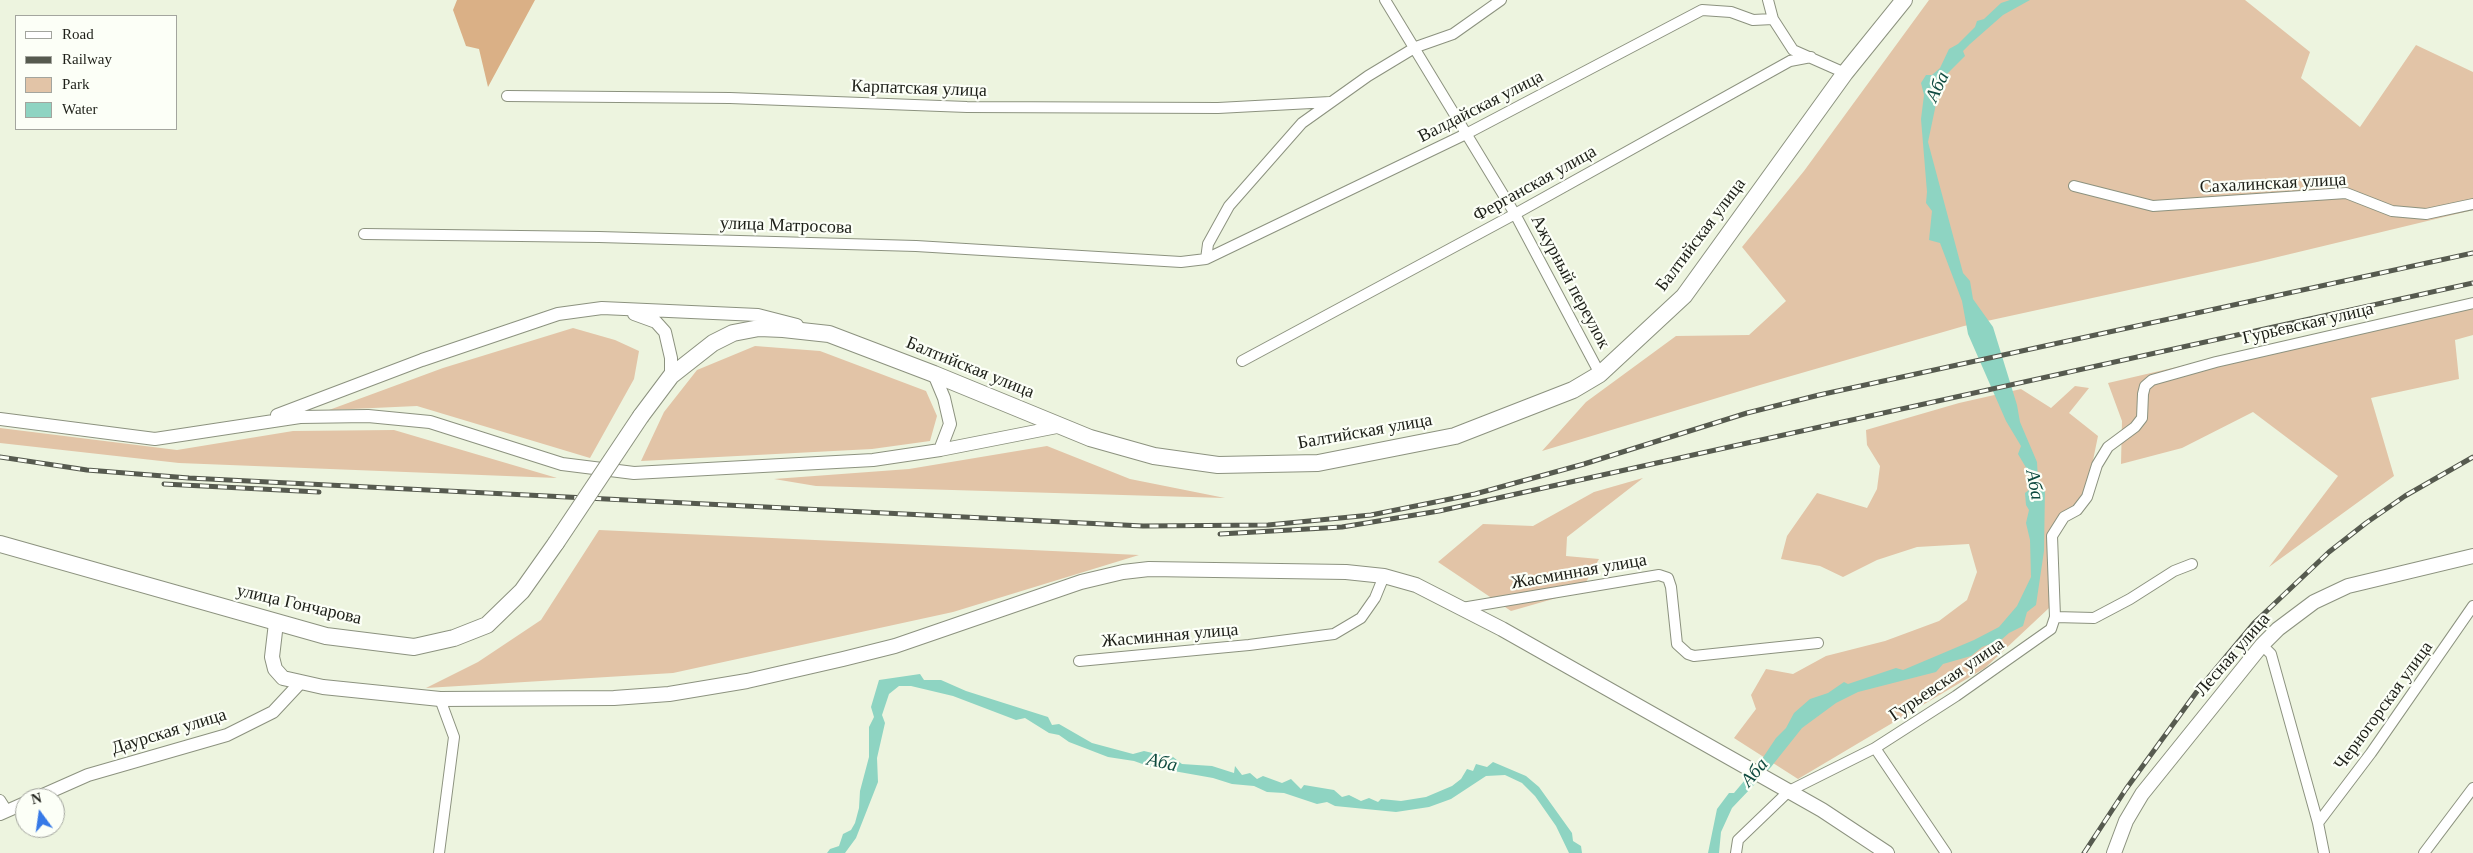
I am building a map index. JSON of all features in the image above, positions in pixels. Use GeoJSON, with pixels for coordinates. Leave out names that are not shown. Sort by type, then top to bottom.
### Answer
{"type":"FeatureCollection","features":[{"type":"Feature","properties":{"kind":"main road","name":"Балтийская улица"},"geometry":{"type":"LineString","coordinates":[[642,416],[671,376],[694,356],[733,333],[759,328],[775,328],[828,334],[934,374],[1090,438],[1154,456],[1250,466],[1318,464],[1455,436],[1574,390],[1600,374],[1684,296],[1845,73],[1904,0]]}},
{"type":"Feature","properties":{"kind":"main road","name":"улица Гончарова"},"geometry":{"type":"LineString","coordinates":[[0,544],[326,636],[414,647],[454,638],[487,624],[522,591],[642,416]]}},
{"type":"Feature","properties":{"kind":"main road","name":"Лесная улица"},"geometry":{"type":"LineString","coordinates":[[2114,853],[2126,821],[2142,794],[2262,645],[2278,628],[2314,602],[2348,586],[2473,556]]}},
{"type":"Feature","properties":{"kind":"main road"},"geometry":{"type":"LineString","coordinates":[[276,623],[272,657],[275,669],[283,678],[323,687],[440,699],[614,698],[669,694],[747,680],[896,646],[1081,582],[1123,572],[1149,569],[1346,572],[1384,576],[1416,585],[1462,608],[1822,810],[1887,853]]}},
{"type":"Feature","properties":{"kind":"street","name":"Ажурный переулок"},"geometry":{"type":"LineString","coordinates":[[1385,0],[1416,47],[1515,214],[1600,374]]}},
{"type":"Feature","properties":{"kind":"street","name":"Карпатская улица"},"geometry":{"type":"LineString","coordinates":[[1206,259],[1208,244],[1229,206],[1302,123],[1330,102],[1416,47],[1453,34],[1502,0]]}},
{"type":"Feature","properties":{"kind":"street"},"geometry":{"type":"LineString","coordinates":[[1768,0],[1773,19],[1793,50],[1845,73]]}},
{"type":"Feature","properties":{"kind":"street","name":"Валдайская улица"},"geometry":{"type":"LineString","coordinates":[[1206,259],[1468,134],[1702,10],[1731,12],[1752,20],[1773,19]]}},
{"type":"Feature","properties":{"kind":"street","name":"Ферганская улица"},"geometry":{"type":"LineString","coordinates":[[1242,361],[1515,214],[1790,61],[1811,57]]}},
{"type":"Feature","properties":{"kind":"street","name":"Карпатская улица"},"geometry":{"type":"LineString","coordinates":[[507,96],[730,98],[967,108],[1218,108],[1330,102]]}},
{"type":"Feature","properties":{"kind":"street","name":"Сахалинская улица"},"geometry":{"type":"LineString","coordinates":[[2074,186],[2153,206],[2346,193],[2392,212],[2426,214],[2473,204]]}},
{"type":"Feature","properties":{"kind":"street","name":"улица Матросова"},"geometry":{"type":"LineString","coordinates":[[364,234],[600,237],[916,246],[1180,262],[1206,259]]}},
{"type":"Feature","properties":{"kind":"street","name":"Гурьевская улица"},"geometry":{"type":"LineString","coordinates":[[1736,853],[1738,840],[1784,789],[1875,748],[1956,696],[2051,629],[2055,617],[2052,536],[2064,517],[2077,510],[2087,497],[2097,465],[2108,447],[2135,427],[2142,418],[2145,386],[2152,380],[2216,362],[2473,303]]}},
{"type":"Feature","properties":{"kind":"street"},"geometry":{"type":"LineString","coordinates":[[256,423],[523,324],[558,314],[602,308],[758,314],[828,334]]}},
{"type":"Feature","properties":{"kind":"street"},"geometry":{"type":"LineString","coordinates":[[602,308],[643,316],[656,322],[665,332],[669,345],[671,376]]}},
{"type":"Feature","properties":{"kind":"street"},"geometry":{"type":"LineString","coordinates":[[934,374],[944,398],[950,424],[940,450]]}},
{"type":"Feature","properties":{"kind":"street"},"geometry":{"type":"LineString","coordinates":[[0,419],[154,439],[300,417],[368,416],[430,422],[562,464],[634,473],[873,460],[940,450],[1062,426]]}},
{"type":"Feature","properties":{"kind":"street"},"geometry":{"type":"LineString","coordinates":[[2055,617],[2094,618],[2130,599],[2174,571],[2192,564]]}},
{"type":"Feature","properties":{"kind":"street","name":"Жасминная улица"},"geometry":{"type":"LineString","coordinates":[[1079,661],[1258,644],[1334,634],[1361,618],[1375,598],[1384,576]]}},
{"type":"Feature","properties":{"kind":"street","name":"Жасминная улица"},"geometry":{"type":"LineString","coordinates":[[1462,608],[1659,576],[1668,578],[1671,586],[1677,644],[1688,654],[1694,656],[1818,643]]}},
{"type":"Feature","properties":{"kind":"street","name":"Черногорская улица"},"geometry":{"type":"LineString","coordinates":[[2318,823],[2371,753],[2473,606]]}},
{"type":"Feature","properties":{"kind":"street"},"geometry":{"type":"LineString","coordinates":[[2262,645],[2271,654],[2318,823],[2324,853]]}},
{"type":"Feature","properties":{"kind":"street","name":"Даурская улица"},"geometry":{"type":"LineString","coordinates":[[59,788],[88,775],[227,735],[273,712],[301,682]]}},
{"type":"Feature","properties":{"kind":"street"},"geometry":{"type":"LineString","coordinates":[[439,853],[454,738],[440,699]]}},
{"type":"Feature","properties":{"kind":"street"},"geometry":{"type":"LineString","coordinates":[[1875,748],[1946,853]]}},
{"type":"Feature","properties":{"kind":"street"},"geometry":{"type":"LineString","coordinates":[[2424,853],[2473,788]]}},
{"type":"Feature","properties":{"kind":"street"},"geometry":{"type":"LineString","coordinates":[[2,808],[15,805]]}},
{"type":"Feature","properties":{"kind":"green space"},"geometry":{"type":"Polygon","coordinates":[[[1929,0],[2245,0],[2310,52],[2301,78],[2360,127],[2416,45],[2473,72],[2473,210],[2257,262],[1964,326],[1542,451],[1586,402],[1676,336],[1749,335],[1786,301],[1742,247],[1804,171],[1929,0]]]}},
{"type":"Feature","properties":{"kind":"green space"},"geometry":{"type":"Polygon","coordinates":[[[2473,298],[2473,335],[2455,340],[2459,379],[2371,398],[2394,476],[2269,567],[2338,476],[2253,412],[2182,448],[2121,464],[2122,421],[2108,383],[2473,298]]]}},
{"type":"Feature","properties":{"kind":"green space"},"geometry":{"type":"Polygon","coordinates":[[[573,328],[615,340],[639,351],[634,379],[590,458],[417,406],[329,410],[443,368],[573,328]]]}},
{"type":"Feature","properties":{"kind":"green space"},"geometry":{"type":"Polygon","coordinates":[[[755,346],[820,351],[926,391],[937,416],[930,441],[872,449],[641,461],[664,412],[697,370],[755,346]]]}},
{"type":"Feature","properties":{"kind":"green space"},"geometry":{"type":"Polygon","coordinates":[[[2075,386],[2089,388],[2069,413],[2098,436],[2084,504],[2056,521],[2049,608],[1985,668],[1798,779],[1734,738],[1756,709],[1751,695],[1766,669],[1793,674],[1826,656],[1885,641],[1939,621],[1967,600],[1977,572],[1969,544],[1917,547],[1877,560],[1843,577],[1820,566],[1781,559],[1787,536],[1817,493],[1867,508],[1877,489],[1880,466],[1867,445],[1866,430],[1959,403],[2021,389],[2051,408],[2075,386]]]}},
{"type":"Feature","properties":{"kind":"green space"},"geometry":{"type":"Polygon","coordinates":[[[0,428],[177,450],[293,431],[394,430],[557,478],[179,463],[0,443],[0,428]]]}},
{"type":"Feature","properties":{"kind":"green space"},"geometry":{"type":"Polygon","coordinates":[[[1047,446],[1130,479],[1225,498],[816,486],[774,479],[909,469],[1047,446]]]}},
{"type":"Feature","properties":{"kind":"green space"},"geometry":{"type":"Polygon","coordinates":[[[1643,478],[1567,537],[1566,556],[1599,559],[1581,591],[1511,611],[1438,562],[1483,524],[1533,526],[1594,492],[1643,478]]]}},
{"type":"Feature","properties":{"kind":"green space"},"geometry":{"type":"Polygon","coordinates":[[[599,530],[1139,555],[953,612],[673,673],[426,688],[478,662],[541,620],[599,530]]]}},
{"type":"Feature","properties":{"kind":"shaded area"},"geometry":{"type":"Polygon","coordinates":[[[457,0],[535,0],[488,87],[479,49],[466,46],[453,10],[457,0]]]}},
{"type":"Feature","properties":{"kind":"water","name":"Аба"},"geometry":{"type":"Polygon","coordinates":[[[2010,0],[2030,0],[2003,15],[1970,44],[1963,51],[1965,56],[1945,76],[1940,85],[1928,142],[1963,273],[1970,281],[1973,299],[1993,327],[2017,405],[2020,422],[2037,462],[2038,480],[2045,489],[2044,551],[2036,605],[2027,612],[2023,626],[2009,633],[2001,640],[1982,647],[1971,656],[1943,664],[1936,672],[1858,692],[1836,703],[1802,728],[1771,767],[1732,808],[1721,832],[1719,853],[1708,853],[1717,809],[1729,793],[1734,793],[1760,762],[1776,738],[1786,728],[1794,713],[1810,699],[1828,693],[1844,682],[1848,684],[1896,668],[1903,670],[1974,640],[1999,627],[2017,606],[2031,577],[2030,540],[2026,523],[2029,510],[2026,505],[2025,493],[2030,489],[2028,471],[2018,454],[2021,446],[2006,421],[1968,334],[1962,301],[1940,243],[1929,240],[1932,211],[1926,203],[1927,192],[1921,119],[1924,95],[1921,83],[1926,75],[1932,75],[1940,68],[1949,49],[1958,44],[1975,27],[1977,21],[1984,19],[2001,3],[2010,0]]]}},
{"type":"Feature","properties":{"kind":"water","name":"Аба"},"geometry":{"type":"Polygon","coordinates":[[[920,674],[924,680],[941,680],[966,691],[1048,717],[1052,725],[1059,724],[1092,743],[1133,754],[1144,751],[1161,755],[1168,761],[1173,757],[1182,764],[1212,766],[1234,773],[1235,766],[1242,775],[1250,773],[1257,779],[1263,776],[1282,783],[1291,779],[1301,789],[1304,785],[1334,790],[1342,797],[1349,795],[1361,801],[1369,798],[1378,802],[1381,799],[1401,801],[1426,797],[1452,786],[1461,779],[1467,769],[1473,771],[1476,764],[1487,767],[1493,762],[1526,776],[1539,787],[1572,833],[1573,841],[1581,846],[1582,853],[1569,853],[1556,826],[1535,796],[1522,783],[1505,775],[1486,776],[1451,799],[1429,807],[1396,812],[1335,806],[1327,802],[1317,804],[1284,793],[1267,792],[1254,786],[1232,784],[1213,778],[1108,757],[1069,742],[1059,735],[1049,733],[1025,718],[1016,720],[953,696],[911,686],[899,686],[889,694],[882,715],[885,723],[877,758],[878,782],[856,838],[845,853],[827,853],[830,849],[839,846],[843,834],[851,830],[855,823],[859,808],[860,791],[869,757],[869,727],[874,717],[871,707],[879,680],[920,674]]]}},
{"type":"Feature","properties":{"kind":"railway"},"geometry":{"type":"LineString","coordinates":[[0,457],[87,470],[189,478],[1143,526],[1268,525],[1371,515],[1475,494],[1584,464],[1747,413],[1819,395],[2473,253]]}},
{"type":"Feature","properties":{"kind":"railway"},"geometry":{"type":"LineString","coordinates":[[1220,534],[1342,527],[1439,511],[2473,283]]}},
{"type":"Feature","properties":{"kind":"railway"},"geometry":{"type":"LineString","coordinates":[[2084,853],[2126,789],[2198,690],[2254,623],[2329,552],[2366,523],[2405,496],[2473,457]]}},
{"type":"Feature","properties":{"kind":"railway"},"geometry":{"type":"LineString","coordinates":[[164,484],[319,492]]}}]}
